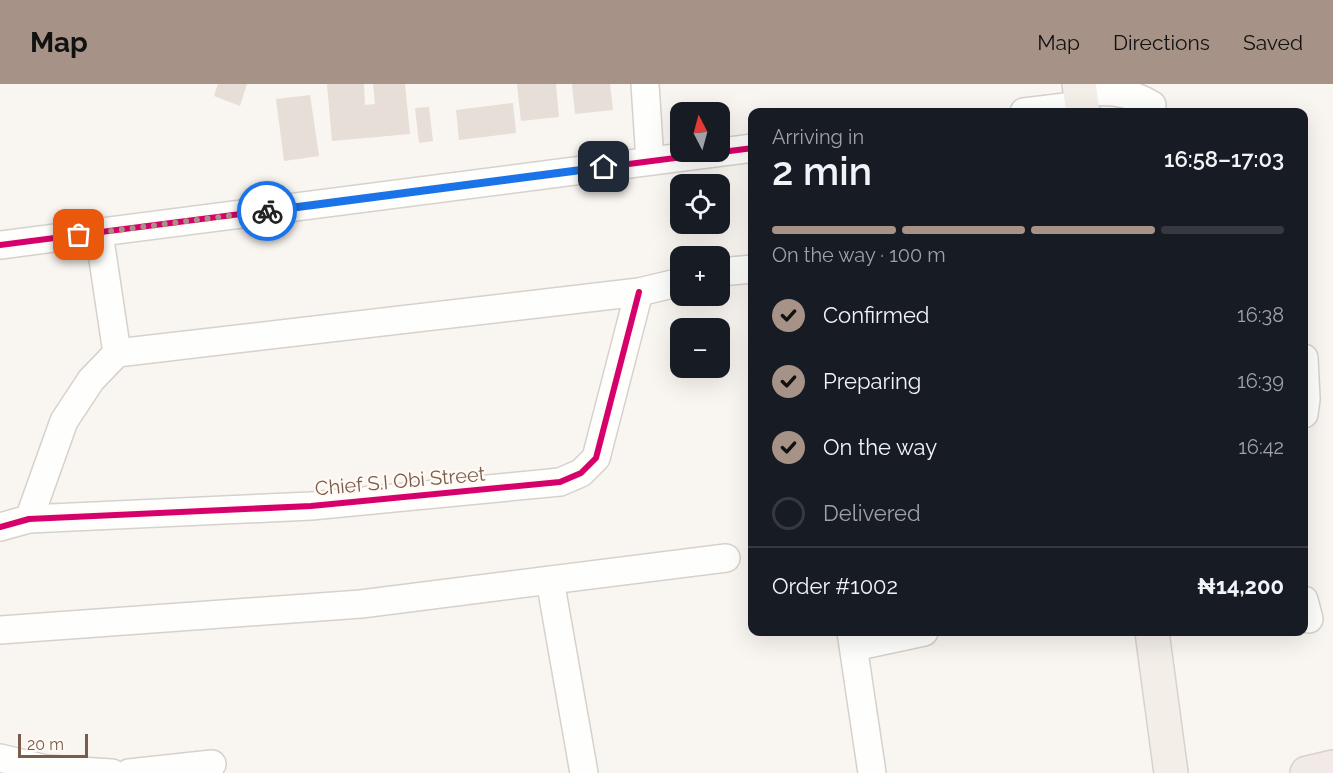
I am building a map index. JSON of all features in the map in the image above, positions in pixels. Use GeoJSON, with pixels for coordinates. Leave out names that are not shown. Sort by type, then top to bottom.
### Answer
{"type":"FeatureCollection","features":[{"type":"Feature","properties":{"kind":"highway"},"geometry":{"type":"LineString","coordinates":[[1307,773],[1333,766]]}},
{"type":"Feature","properties":{"kind":"main road"},"geometry":{"type":"LineString","coordinates":[[1153,636],[1171,773]]}},
{"type":"Feature","properties":{"kind":"street"},"geometry":{"type":"LineString","coordinates":[[645,84],[650,161]]}},
{"type":"Feature","properties":{"kind":"street"},"geometry":{"type":"LineString","coordinates":[[1040,108],[1081,98],[1124,92],[1152,105]]}},
{"type":"Feature","properties":{"kind":"street"},"geometry":{"type":"LineString","coordinates":[[0,245],[748,149]]}},
{"type":"Feature","properties":{"kind":"street"},"geometry":{"type":"LineString","coordinates":[[99,232],[117,353]]}},
{"type":"Feature","properties":{"kind":"street"},"geometry":{"type":"LineString","coordinates":[[730,271],[748,269]]}},
{"type":"Feature","properties":{"kind":"street"},"geometry":{"type":"LineString","coordinates":[[29,519],[64,421],[91,380],[117,353],[639,292],[670,285]]}},
{"type":"Feature","properties":{"kind":"street","name":"Chief S.I Obi Street"},"geometry":{"type":"LineString","coordinates":[[0,527],[29,519],[311,506],[560,482],[581,473],[596,458],[639,292]]}},
{"type":"Feature","properties":{"kind":"street"},"geometry":{"type":"LineString","coordinates":[[0,630],[361,604],[726,558]]}},
{"type":"Feature","properties":{"kind":"street"},"geometry":{"type":"LineString","coordinates":[[550,580],[584,773]]}},
{"type":"Feature","properties":{"kind":"street"},"geometry":{"type":"LineString","coordinates":[[872,773],[852,639],[883,636]]}},
{"type":"Feature","properties":{"kind":"street"},"geometry":{"type":"LineString","coordinates":[[0,758],[46,769],[112,773]]}},
{"type":"Feature","properties":{"kind":"street"},"geometry":{"type":"LineString","coordinates":[[129,773],[212,764]]}},
{"type":"Feature","properties":{"kind":"building"},"geometry":{"type":"Polygon","coordinates":[[[218,84],[247,84],[240,106],[214,96],[218,84]]]}},
{"type":"Feature","properties":{"kind":"building"},"geometry":{"type":"Polygon","coordinates":[[[327,84],[364,84],[365,105],[375,104],[373,84],[405,84],[410,134],[332,141],[327,84]]]}},
{"type":"Feature","properties":{"kind":"building"},"geometry":{"type":"Polygon","coordinates":[[[517,84],[556,84],[559,117],[521,121],[517,84]]]}},
{"type":"Feature","properties":{"kind":"building"},"geometry":{"type":"Polygon","coordinates":[[[572,84],[610,84],[613,110],[575,114],[572,84]]]}},
{"type":"Feature","properties":{"kind":"building"},"geometry":{"type":"Polygon","coordinates":[[[310,95],[319,156],[284,161],[276,99],[310,95]]]}},
{"type":"Feature","properties":{"kind":"building"},"geometry":{"type":"Polygon","coordinates":[[[513,103],[516,133],[459,140],[456,110],[513,103]]]}},
{"type":"Feature","properties":{"kind":"building"},"geometry":{"type":"Polygon","coordinates":[[[429,107],[433,141],[419,143],[415,108],[429,107]]]}},
{"type":"Feature","properties":{"kind":"cycle path"},"geometry":{"type":"LineString","coordinates":[[0,245],[748,149]]}},
{"type":"Feature","properties":{"kind":"cycle path"},"geometry":{"type":"LineString","coordinates":[[0,527],[29,519],[311,506],[560,482],[581,473],[596,458],[639,292]]}},
{"type":"Feature","properties":{"kind":"way so far"},"geometry":{"type":"LineString","coordinates":[[79,235],[267,211]]}},
{"type":"Feature","properties":{"kind":"route"},"geometry":{"type":"LineString","coordinates":[[267,211],[604,167]]}}]}
